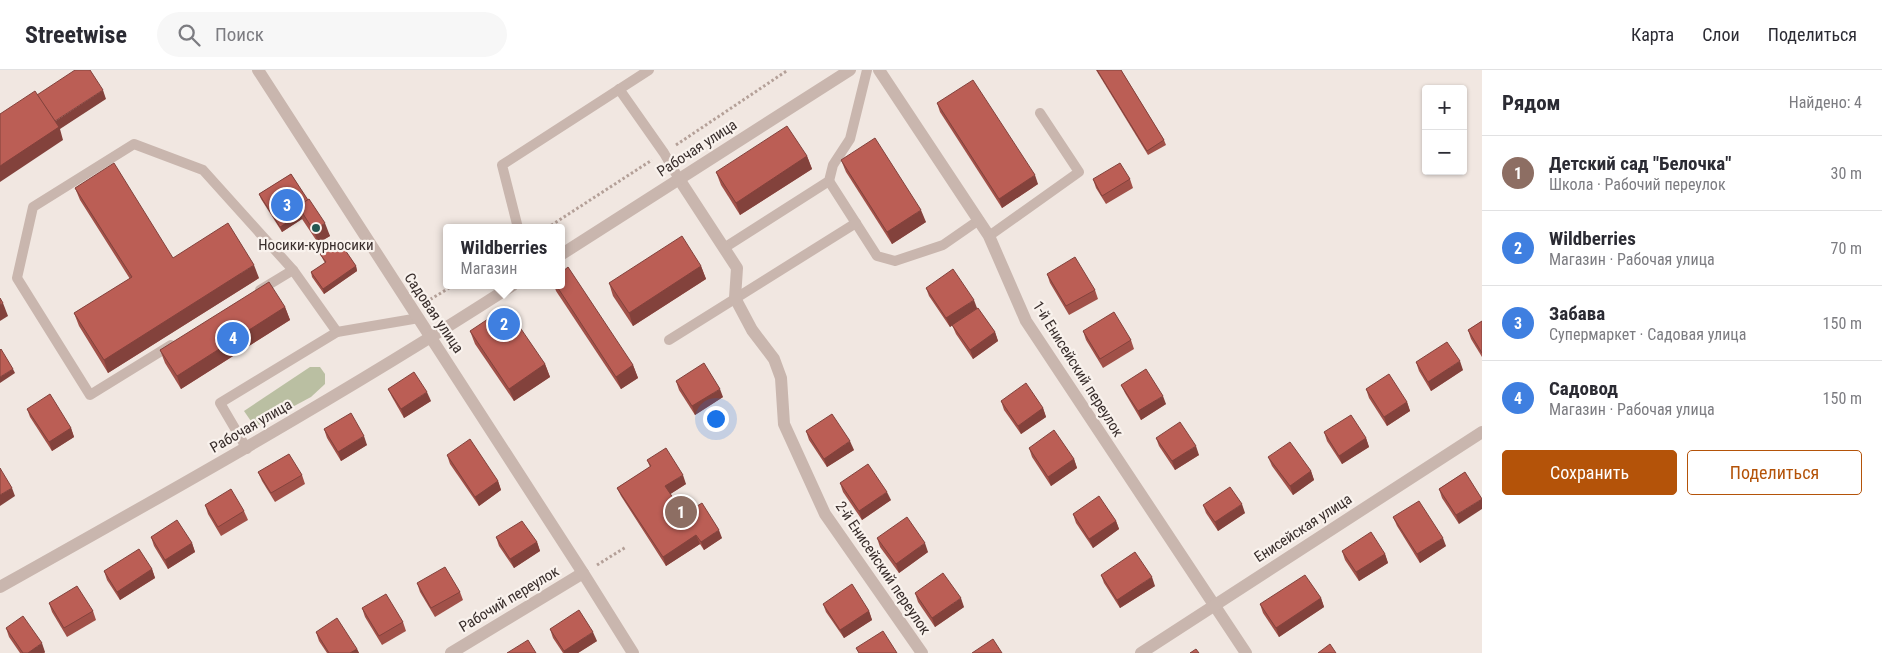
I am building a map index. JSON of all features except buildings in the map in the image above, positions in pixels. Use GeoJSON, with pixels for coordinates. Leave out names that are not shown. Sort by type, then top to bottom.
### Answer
{"type":"FeatureCollection","features":[{"type":"Feature","properties":{"kind":"street","name":"Садовая улица"},"geometry":{"type":"LineString","coordinates":[[258,70],[583,573]]}},
{"type":"Feature","properties":{"kind":"street","name":"Рабочая улица"},"geometry":{"type":"LineString","coordinates":[[565,252],[850,70]]}},
{"type":"Feature","properties":{"kind":"street","name":"1-й Енисейский переулок"},"geometry":{"type":"LineString","coordinates":[[879,70],[990,236],[1026,321],[1246,653]]}},
{"type":"Feature","properties":{"kind":"street"},"geometry":{"type":"LineString","coordinates":[[679,179],[737,268],[735,298]]}},
{"type":"Feature","properties":{"kind":"street","name":"Рабочая улица"},"geometry":{"type":"LineString","coordinates":[[0,587],[246,448],[432,337],[507,289]]}},
{"type":"Feature","properties":{"kind":"street","name":"2-й Енисейский переулок"},"geometry":{"type":"LineString","coordinates":[[735,298],[752,330],[774,359],[781,378],[784,424],[825,514],[922,653]]}},
{"type":"Feature","properties":{"kind":"street","name":"Енисейская улица"},"geometry":{"type":"LineString","coordinates":[[1142,653],[1482,432]]}},
{"type":"Feature","properties":{"kind":"street"},"geometry":{"type":"LineString","coordinates":[[583,573],[633,653]]}},
{"type":"Feature","properties":{"kind":"street","name":"Рабочий переулок"},"geometry":{"type":"LineString","coordinates":[[451,653],[583,573]]}},
{"type":"Feature","properties":{"kind":"lane"},"geometry":{"type":"LineString","coordinates":[[517,224],[502,165],[649,70]]}},
{"type":"Feature","properties":{"kind":"lane"},"geometry":{"type":"LineString","coordinates":[[724,248],[829,181],[833,164],[850,139],[867,70]]}},
{"type":"Feature","properties":{"kind":"lane"},"geometry":{"type":"LineString","coordinates":[[619,89],[664,152],[679,179]]}},
{"type":"Feature","properties":{"kind":"lane"},"geometry":{"type":"LineString","coordinates":[[990,236],[1079,172],[1040,113]]}},
{"type":"Feature","properties":{"kind":"lane"},"geometry":{"type":"LineString","coordinates":[[183,338],[90,395],[17,278],[34,207],[134,144],[203,170],[293,270],[337,332]]}},
{"type":"Feature","properties":{"kind":"lane"},"geometry":{"type":"LineString","coordinates":[[829,181],[877,256],[895,260],[943,245],[979,220]]}},
{"type":"Feature","properties":{"kind":"lane"},"geometry":{"type":"LineString","coordinates":[[669,340],[856,223]]}},
{"type":"Feature","properties":{"kind":"lane"},"geometry":{"type":"LineString","coordinates":[[251,296],[293,270]]}},
{"type":"Feature","properties":{"kind":"lane"},"geometry":{"type":"LineString","coordinates":[[246,448],[220,403],[337,332],[416,314]]}},
{"type":"Feature","properties":{"kind":"path"},"geometry":{"type":"LineString","coordinates":[[416,314],[449,289]]}},
{"type":"Feature","properties":{"kind":"path"},"geometry":{"type":"LineString","coordinates":[[583,573],[626,547]]}},
{"type":"Feature","properties":{"kind":"green space"},"geometry":{"type":"Polygon","coordinates":[[[310,367],[320,367],[325,374],[325,384],[311,397],[255,427],[244,411],[310,367]]]}},
{"type":"Feature","properties":{"kind":"place","name":"Забава"},"geometry":{"type":"Point","coordinates":[287,205]}},
{"type":"Feature","properties":{"kind":"place","name":"Носики-курносики"},"geometry":{"type":"Point","coordinates":[316,228]}},
{"type":"Feature","properties":{"kind":"place","name":"Wildberries"},"geometry":{"type":"Point","coordinates":[504,324]}},
{"type":"Feature","properties":{"kind":"place","name":"Садовод"},"geometry":{"type":"Point","coordinates":[233,338]}},
{"type":"Feature","properties":{"kind":"place","name":"Детский сад \"Белочка\""},"geometry":{"type":"Point","coordinates":[681,512]}}]}
